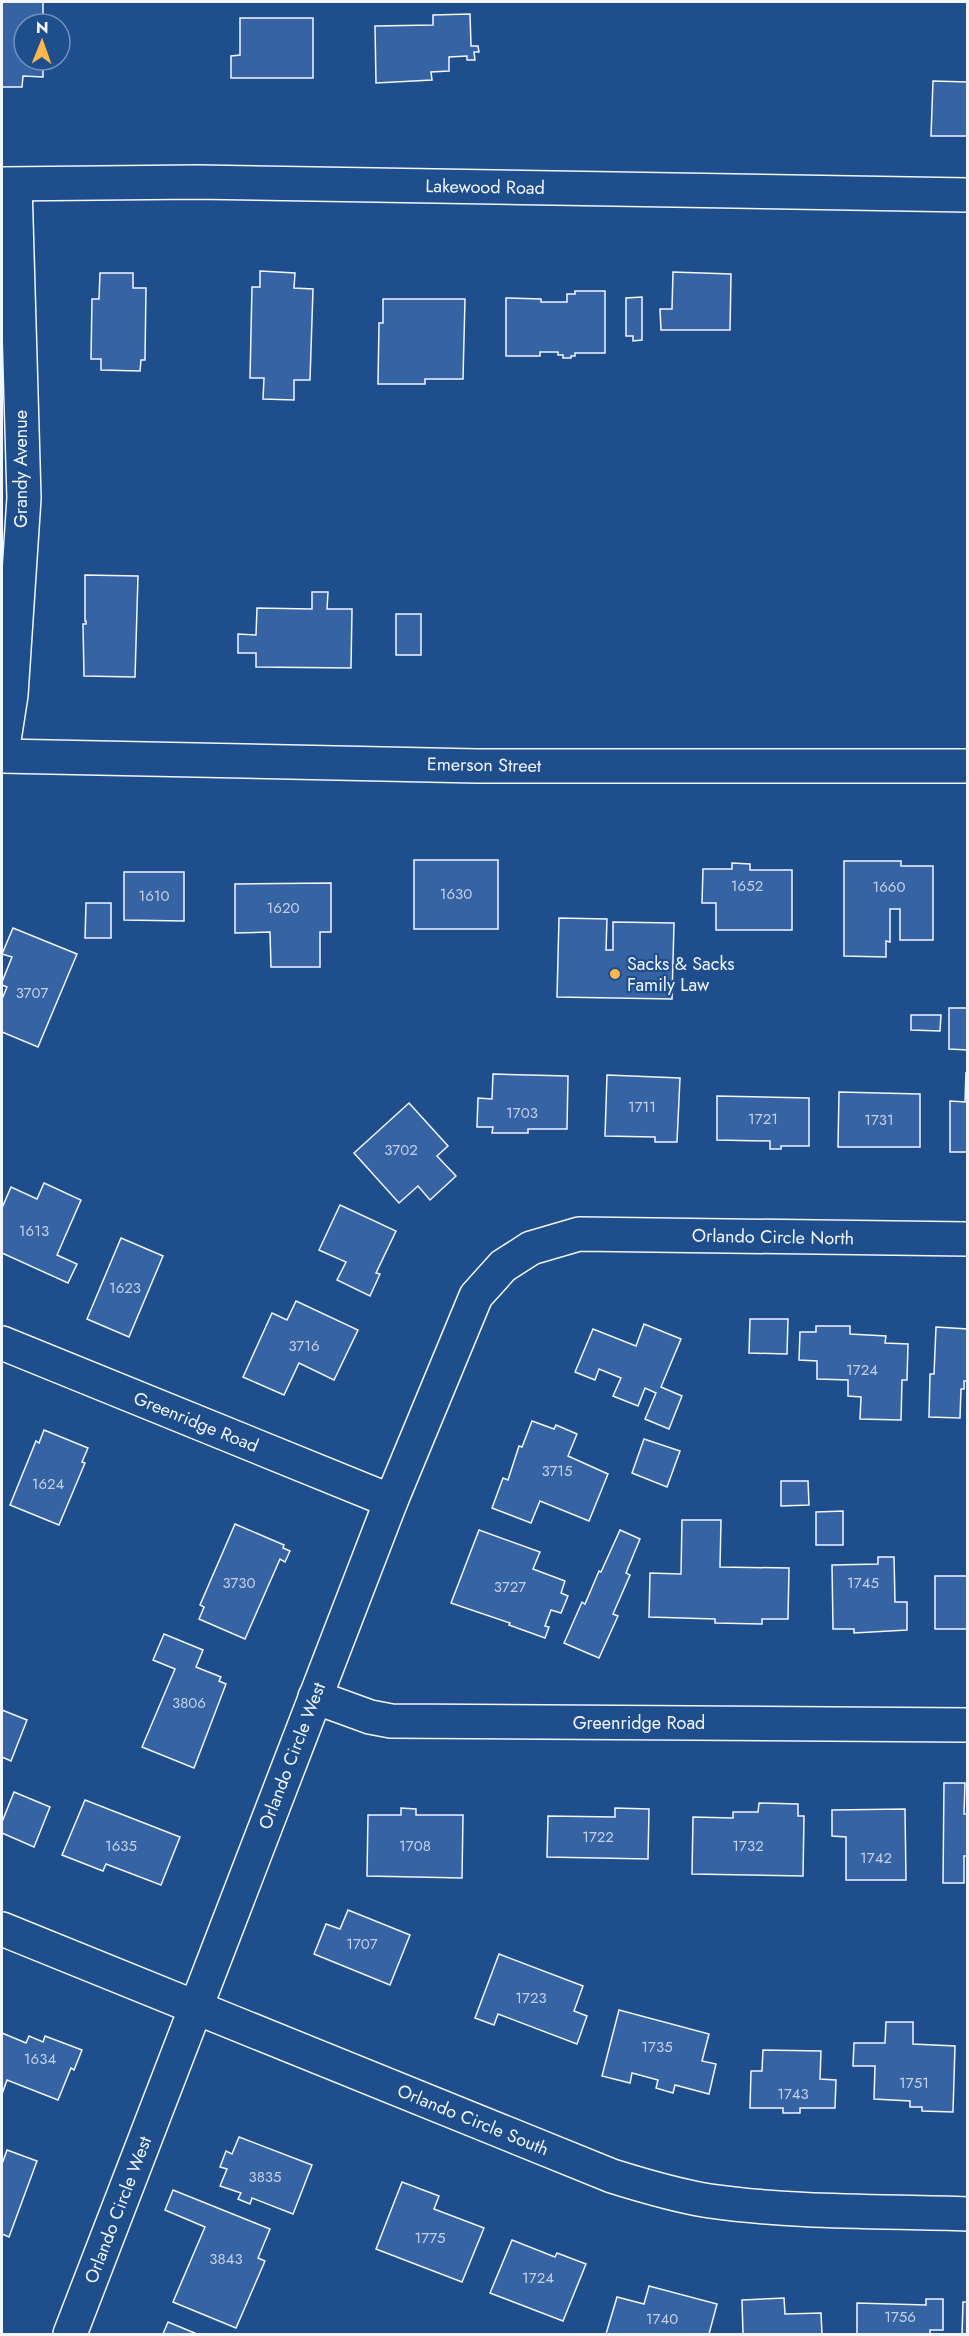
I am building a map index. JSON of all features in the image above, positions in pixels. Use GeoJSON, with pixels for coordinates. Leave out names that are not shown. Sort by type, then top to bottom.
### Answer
{"type":"FeatureCollection","features":[{"type":"Feature","properties":{"kind":"street","name":"Lakewood Road"},"geometry":{"type":"LineString","coordinates":[[8,184],[197,182],[968,195]]}},
{"type":"Feature","properties":{"kind":"street","name":"Grandy Avenue"},"geometry":{"type":"LineString","coordinates":[[2,755],[11,695],[24,498],[8,184]]}},
{"type":"Feature","properties":{"kind":"street","name":"Emerson Street"},"geometry":{"type":"LineString","coordinates":[[2,755],[477,766],[968,766]]}},
{"type":"Feature","properties":{"kind":"street","name":"Orlando Circle North"},"geometry":{"type":"LineString","coordinates":[[579,1234],[968,1239]]}},
{"type":"Feature","properties":{"kind":"street","name":"Orlando Circle West"},"geometry":{"type":"LineString","coordinates":[[70,2334],[391,1501],[476,1296],[503,1266],[531,1248],[579,1234]]}},
{"type":"Feature","properties":{"kind":"street","name":"Greenridge Road"},"geometry":{"type":"LineString","coordinates":[[2,1343],[391,1501]]}},
{"type":"Feature","properties":{"kind":"street","name":"Greenridge Road"},"geometry":{"type":"LineString","coordinates":[[315,1697],[370,1717],[391,1721],[968,1725]]}},
{"type":"Feature","properties":{"kind":"street","name":"Orlando Circle South"},"geometry":{"type":"LineString","coordinates":[[2,1929],[601,2172],[650,2188],[709,2201],[768,2207],[968,2214]]}},
{"type":"Feature","properties":{"kind":"building"},"geometry":{"type":"Polygon","coordinates":[[[2,2],[43,2],[43,12],[12,12],[12,72],[43,72],[43,77],[23,76],[22,87],[2,87],[2,2]]]}},
{"type":"Feature","properties":{"kind":"building"},"geometry":{"type":"Polygon","coordinates":[[[470,14],[471,46],[478,46],[479,52],[474,52],[475,60],[467,60],[467,56],[449,57],[449,71],[431,72],[432,80],[376,83],[375,26],[433,25],[433,15],[470,14]]]}},
{"type":"Feature","properties":{"kind":"building"},"geometry":{"type":"Polygon","coordinates":[[[240,18],[313,18],[313,78],[231,78],[231,56],[240,55],[240,18]]]}},
{"type":"Feature","properties":{"kind":"building"},"geometry":{"type":"Polygon","coordinates":[[[933,81],[968,82],[968,136],[931,136],[933,81]]]}},
{"type":"Feature","properties":{"kind":"building"},"geometry":{"type":"Polygon","coordinates":[[[260,271],[295,273],[294,288],[313,289],[310,380],[294,380],[294,400],[263,399],[264,378],[250,378],[252,287],[260,287],[260,271]]]}},
{"type":"Feature","properties":{"kind":"building"},"geometry":{"type":"Polygon","coordinates":[[[673,272],[731,274],[730,330],[661,330],[660,309],[672,309],[673,272]]]}},
{"type":"Feature","properties":{"kind":"building"},"geometry":{"type":"Polygon","coordinates":[[[100,273],[133,273],[133,288],[146,288],[145,360],[141,360],[140,371],[101,370],[101,359],[91,359],[92,299],[99,299],[100,273]]]}},
{"type":"Feature","properties":{"kind":"building"},"geometry":{"type":"Polygon","coordinates":[[[575,291],[605,291],[605,353],[575,353],[575,356],[571,358],[563,358],[563,355],[558,355],[558,352],[540,352],[540,356],[506,356],[506,298],[567,302],[567,294],[575,294],[575,291]]]}},
{"type":"Feature","properties":{"kind":"building"},"geometry":{"type":"Polygon","coordinates":[[[642,297],[642,340],[633,341],[633,336],[626,336],[626,298],[642,297]]]}},
{"type":"Feature","properties":{"kind":"building"},"geometry":{"type":"Polygon","coordinates":[[[383,299],[465,299],[463,379],[425,379],[425,384],[378,384],[379,323],[383,323],[383,299]]]}},
{"type":"Feature","properties":{"kind":"building"},"geometry":{"type":"Polygon","coordinates":[[[85,575],[138,576],[135,677],[84,676],[85,575]]]}},
{"type":"Feature","properties":{"kind":"building"},"geometry":{"type":"Polygon","coordinates":[[[312,592],[328,592],[327,609],[352,609],[351,668],[256,667],[256,653],[238,653],[238,634],[256,635],[257,608],[312,609],[312,592]]]}},
{"type":"Feature","properties":{"kind":"building"},"geometry":{"type":"Polygon","coordinates":[[[396,614],[421,614],[421,655],[396,655],[396,614]]]}},
{"type":"Feature","properties":{"kind":"building"},"geometry":{"type":"Polygon","coordinates":[[[414,860],[498,860],[498,929],[414,929],[414,860]]]}},
{"type":"Feature","properties":{"kind":"building"},"geometry":{"type":"Polygon","coordinates":[[[844,861],[901,861],[901,866],[933,866],[933,940],[900,940],[900,909],[890,909],[890,942],[886,941],[886,957],[844,956],[844,861]]]}},
{"type":"Feature","properties":{"kind":"building"},"geometry":{"type":"Polygon","coordinates":[[[732,863],[750,864],[750,870],[792,870],[792,930],[716,930],[716,903],[702,903],[703,869],[732,869],[732,863]]]}},
{"type":"Feature","properties":{"kind":"building"},"geometry":{"type":"Polygon","coordinates":[[[124,872],[184,872],[184,921],[124,920],[124,872]]]}},
{"type":"Feature","properties":{"kind":"building"},"geometry":{"type":"Polygon","coordinates":[[[331,883],[331,932],[320,932],[320,967],[271,967],[270,932],[235,933],[235,884],[331,883]]]}},
{"type":"Feature","properties":{"kind":"building"},"geometry":{"type":"Polygon","coordinates":[[[86,903],[111,903],[111,938],[85,938],[86,903]]]}},
{"type":"Feature","properties":{"kind":"building","name":"Sacks & Sacks Family Law"},"geometry":{"type":"Polygon","coordinates":[[[559,918],[607,919],[606,950],[613,950],[613,922],[674,923],[672,999],[557,997],[559,918]]]}},
{"type":"Feature","properties":{"kind":"building"},"geometry":{"type":"Polygon","coordinates":[[[13,928],[77,954],[38,1047],[2,1032],[2,999],[7,987],[2,985],[2,982],[12,957],[2,954],[13,928]]]}},
{"type":"Feature","properties":{"kind":"building"},"geometry":{"type":"Polygon","coordinates":[[[949,1008],[968,1008],[968,1050],[949,1049],[949,1008]]]}},
{"type":"Feature","properties":{"kind":"building"},"geometry":{"type":"Polygon","coordinates":[[[911,1015],[941,1015],[940,1031],[911,1030],[911,1015]]]}},
{"type":"Feature","properties":{"kind":"building"},"geometry":{"type":"Polygon","coordinates":[[[966,1072],[968,1152],[950,1152],[950,1101],[965,1102],[966,1072]]]}},
{"type":"Feature","properties":{"kind":"building"},"geometry":{"type":"Polygon","coordinates":[[[493,1074],[568,1076],[567,1129],[528,1129],[528,1133],[492,1133],[493,1127],[477,1127],[478,1098],[492,1099],[493,1074]]]}},
{"type":"Feature","properties":{"kind":"building"},"geometry":{"type":"Polygon","coordinates":[[[607,1075],[680,1078],[677,1142],[655,1142],[655,1137],[605,1136],[607,1075]]]}},
{"type":"Feature","properties":{"kind":"building"},"geometry":{"type":"Polygon","coordinates":[[[839,1092],[920,1094],[920,1147],[838,1147],[839,1092]]]}},
{"type":"Feature","properties":{"kind":"building"},"geometry":{"type":"Polygon","coordinates":[[[717,1096],[809,1098],[809,1146],[781,1146],[781,1149],[770,1149],[770,1141],[717,1140],[717,1096]]]}},
{"type":"Feature","properties":{"kind":"building"},"geometry":{"type":"Polygon","coordinates":[[[409,1103],[448,1146],[437,1156],[456,1176],[430,1200],[418,1186],[399,1203],[354,1153],[409,1103]]]}},
{"type":"Feature","properties":{"kind":"building"},"geometry":{"type":"Polygon","coordinates":[[[44,1183],[81,1200],[57,1255],[77,1264],[68,1283],[2,1253],[2,1208],[11,1187],[37,1199],[44,1183]]]}},
{"type":"Feature","properties":{"kind":"building"},"geometry":{"type":"Polygon","coordinates":[[[340,1205],[396,1231],[376,1273],[380,1274],[370,1296],[337,1280],[346,1262],[319,1250],[340,1205]]]}},
{"type":"Feature","properties":{"kind":"building"},"geometry":{"type":"Polygon","coordinates":[[[121,1238],[163,1256],[129,1337],[87,1319],[121,1238]]]}},
{"type":"Feature","properties":{"kind":"building"},"geometry":{"type":"Polygon","coordinates":[[[296,1301],[358,1330],[334,1380],[299,1363],[284,1395],[243,1377],[272,1313],[287,1320],[296,1301]]]}},
{"type":"Feature","properties":{"kind":"building"},"geometry":{"type":"Polygon","coordinates":[[[750,1319],[788,1319],[787,1354],[749,1353],[750,1319]]]}},
{"type":"Feature","properties":{"kind":"building"},"geometry":{"type":"Polygon","coordinates":[[[644,1324],[681,1339],[661,1387],[682,1396],[669,1429],[645,1419],[656,1393],[645,1388],[638,1406],[613,1396],[621,1378],[599,1369],[595,1380],[575,1372],[593,1329],[636,1346],[644,1324]]]}},
{"type":"Feature","properties":{"kind":"building"},"geometry":{"type":"Polygon","coordinates":[[[816,1326],[850,1326],[850,1334],[886,1336],[885,1343],[908,1344],[907,1380],[902,1380],[901,1420],[860,1419],[861,1397],[848,1396],[848,1380],[817,1379],[817,1361],[799,1360],[800,1332],[816,1332],[816,1326]]]}},
{"type":"Feature","properties":{"kind":"building"},"geometry":{"type":"Polygon","coordinates":[[[936,1327],[968,1329],[968,1381],[964,1381],[964,1389],[961,1389],[960,1418],[929,1417],[930,1374],[934,1374],[936,1327]]]}},
{"type":"Feature","properties":{"kind":"building"},"geometry":{"type":"Polygon","coordinates":[[[532,1421],[554,1429],[556,1425],[577,1434],[568,1456],[608,1474],[589,1521],[540,1501],[531,1523],[492,1508],[503,1478],[508,1480],[519,1446],[522,1447],[532,1421]]]}},
{"type":"Feature","properties":{"kind":"building"},"geometry":{"type":"Polygon","coordinates":[[[44,1430],[88,1448],[82,1462],[85,1463],[59,1525],[10,1505],[36,1441],[39,1443],[44,1430]]]}},
{"type":"Feature","properties":{"kind":"building"},"geometry":{"type":"Polygon","coordinates":[[[644,1439],[680,1451],[667,1487],[632,1473],[644,1439]]]}},
{"type":"Feature","properties":{"kind":"building"},"geometry":{"type":"Polygon","coordinates":[[[781,1481],[808,1481],[809,1505],[781,1506],[781,1481]]]}},
{"type":"Feature","properties":{"kind":"building"},"geometry":{"type":"Polygon","coordinates":[[[843,1511],[843,1545],[816,1545],[816,1512],[843,1511]]]}},
{"type":"Feature","properties":{"kind":"building"},"geometry":{"type":"Polygon","coordinates":[[[682,1520],[721,1520],[720,1567],[789,1568],[788,1619],[762,1619],[762,1624],[715,1623],[715,1619],[649,1617],[650,1573],[681,1574],[682,1520]]]}},
{"type":"Feature","properties":{"kind":"building"},"geometry":{"type":"Polygon","coordinates":[[[235,1524],[284,1545],[283,1548],[290,1551],[285,1562],[280,1559],[245,1639],[199,1619],[204,1607],[200,1605],[235,1524]]]}},
{"type":"Feature","properties":{"kind":"building"},"geometry":{"type":"Polygon","coordinates":[[[479,1530],[540,1552],[533,1569],[565,1581],[561,1593],[568,1596],[561,1613],[551,1610],[545,1626],[549,1627],[545,1638],[509,1625],[510,1623],[451,1603],[479,1530]]]}},
{"type":"Feature","properties":{"kind":"building"},"geometry":{"type":"Polygon","coordinates":[[[620,1530],[640,1539],[626,1573],[630,1575],[613,1614],[618,1616],[599,1658],[564,1643],[582,1602],[585,1604],[620,1530]]]}},
{"type":"Feature","properties":{"kind":"building"},"geometry":{"type":"Polygon","coordinates":[[[878,1557],[894,1557],[895,1602],[907,1602],[907,1630],[854,1633],[854,1629],[833,1629],[832,1565],[878,1564],[878,1557]]]}},
{"type":"Feature","properties":{"kind":"building"},"geometry":{"type":"Polygon","coordinates":[[[935,1576],[968,1576],[968,1629],[935,1629],[935,1576]]]}},
{"type":"Feature","properties":{"kind":"building"},"geometry":{"type":"Polygon","coordinates":[[[164,1634],[203,1650],[196,1667],[221,1677],[219,1681],[226,1684],[194,1768],[142,1747],[175,1669],[153,1660],[164,1634]]]}},
{"type":"Feature","properties":{"kind":"building"},"geometry":{"type":"Polygon","coordinates":[[[2,1710],[27,1720],[11,1761],[2,1757],[2,1710]]]}},
{"type":"Feature","properties":{"kind":"building"},"geometry":{"type":"Polygon","coordinates":[[[944,1783],[965,1783],[964,1814],[968,1814],[968,1856],[964,1856],[964,1883],[943,1883],[944,1783]]]}},
{"type":"Feature","properties":{"kind":"building"},"geometry":{"type":"Polygon","coordinates":[[[14,1792],[50,1807],[34,1847],[2,1833],[2,1822],[14,1792]]]}},
{"type":"Feature","properties":{"kind":"building"},"geometry":{"type":"Polygon","coordinates":[[[85,1800],[180,1837],[161,1885],[106,1864],[103,1871],[62,1855],[85,1800]]]}},
{"type":"Feature","properties":{"kind":"building"},"geometry":{"type":"Polygon","coordinates":[[[759,1803],[798,1804],[798,1816],[804,1816],[803,1876],[692,1874],[693,1817],[733,1818],[733,1812],[758,1812],[759,1803]]]}},
{"type":"Feature","properties":{"kind":"building"},"geometry":{"type":"Polygon","coordinates":[[[401,1808],[416,1809],[416,1815],[463,1815],[462,1878],[367,1876],[368,1815],[401,1815],[401,1808]]]}},
{"type":"Feature","properties":{"kind":"building"},"geometry":{"type":"Polygon","coordinates":[[[615,1808],[649,1809],[648,1859],[547,1857],[548,1816],[615,1817],[615,1808]]]}},
{"type":"Feature","properties":{"kind":"building"},"geometry":{"type":"Polygon","coordinates":[[[905,1809],[906,1880],[846,1880],[846,1837],[832,1836],[832,1810],[905,1809]]]}},
{"type":"Feature","properties":{"kind":"building"},"geometry":{"type":"Polygon","coordinates":[[[348,1910],[410,1935],[390,1985],[314,1954],[326,1924],[340,1929],[348,1910]]]}},
{"type":"Feature","properties":{"kind":"building"},"geometry":{"type":"Polygon","coordinates":[[[499,1954],[583,1986],[574,2011],[587,2016],[577,2044],[498,2014],[494,2025],[475,2018],[499,1954]]]}},
{"type":"Feature","properties":{"kind":"building"},"geometry":{"type":"Polygon","coordinates":[[[619,2010],[709,2034],[702,2061],[716,2064],[709,2094],[675,2085],[673,2093],[656,2088],[658,2080],[632,2073],[630,2083],[602,2076],[619,2010]]]}},
{"type":"Feature","properties":{"kind":"building"},"geometry":{"type":"Polygon","coordinates":[[[886,2022],[913,2022],[913,2044],[955,2046],[953,2112],[922,2111],[922,2107],[910,2107],[910,2101],[874,2099],[875,2066],[853,2066],[854,2043],[885,2043],[886,2022]]]}},
{"type":"Feature","properties":{"kind":"building"},"geometry":{"type":"Polygon","coordinates":[[[2,2033],[26,2043],[29,2036],[43,2042],[45,2036],[82,2050],[74,2070],[71,2068],[58,2100],[7,2080],[2,2094],[2,2033]]]}},
{"type":"Feature","properties":{"kind":"building"},"geometry":{"type":"Polygon","coordinates":[[[763,2050],[821,2051],[820,2079],[836,2080],[835,2108],[800,2108],[800,2113],[783,2113],[783,2108],[750,2108],[751,2071],[762,2071],[763,2050]]]}},
{"type":"Feature","properties":{"kind":"building"},"geometry":{"type":"Polygon","coordinates":[[[239,2137],[312,2165],[293,2214],[252,2198],[250,2204],[238,2199],[241,2193],[220,2186],[227,2169],[220,2167],[226,2151],[232,2154],[239,2137]]]}},
{"type":"Feature","properties":{"kind":"building"},"geometry":{"type":"Polygon","coordinates":[[[7,2150],[37,2161],[9,2237],[2,2234],[2,2164],[7,2150]]]}},
{"type":"Feature","properties":{"kind":"building"},"geometry":{"type":"Polygon","coordinates":[[[402,2182],[439,2196],[434,2209],[484,2228],[462,2282],[376,2249],[402,2182]]]}},
{"type":"Feature","properties":{"kind":"building"},"geometry":{"type":"Polygon","coordinates":[[[173,2190],[270,2229],[258,2258],[265,2261],[236,2328],[173,2302],[205,2227],[165,2210],[173,2190]]]}},
{"type":"Feature","properties":{"kind":"building"},"geometry":{"type":"Polygon","coordinates":[[[512,2240],[555,2257],[557,2253],[586,2264],[563,2321],[490,2293],[512,2240]]]}},
{"type":"Feature","properties":{"kind":"building"},"geometry":{"type":"Polygon","coordinates":[[[649,2286],[717,2304],[709,2334],[606,2334],[617,2297],[644,2304],[649,2286]]]}},
{"type":"Feature","properties":{"kind":"building"},"geometry":{"type":"Polygon","coordinates":[[[784,2298],[785,2314],[821,2313],[822,2334],[743,2334],[742,2300],[784,2298]]]}},
{"type":"Feature","properties":{"kind":"building"},"geometry":{"type":"Polygon","coordinates":[[[926,2299],[943,2299],[943,2330],[930,2330],[930,2334],[857,2334],[857,2303],[926,2305],[926,2299]]]}},
{"type":"Feature","properties":{"kind":"building"},"geometry":{"type":"Polygon","coordinates":[[[963,2302],[968,2302],[968,2334],[962,2334],[963,2302]]]}},
{"type":"Feature","properties":{"kind":"building"},"geometry":{"type":"Polygon","coordinates":[[[168,2322],[197,2334],[163,2334],[168,2322]]]}},
{"type":"Feature","properties":{"kind":"place","name":"Sacks & Sacks Family Law"},"geometry":{"type":"Point","coordinates":[615,974]}}]}
